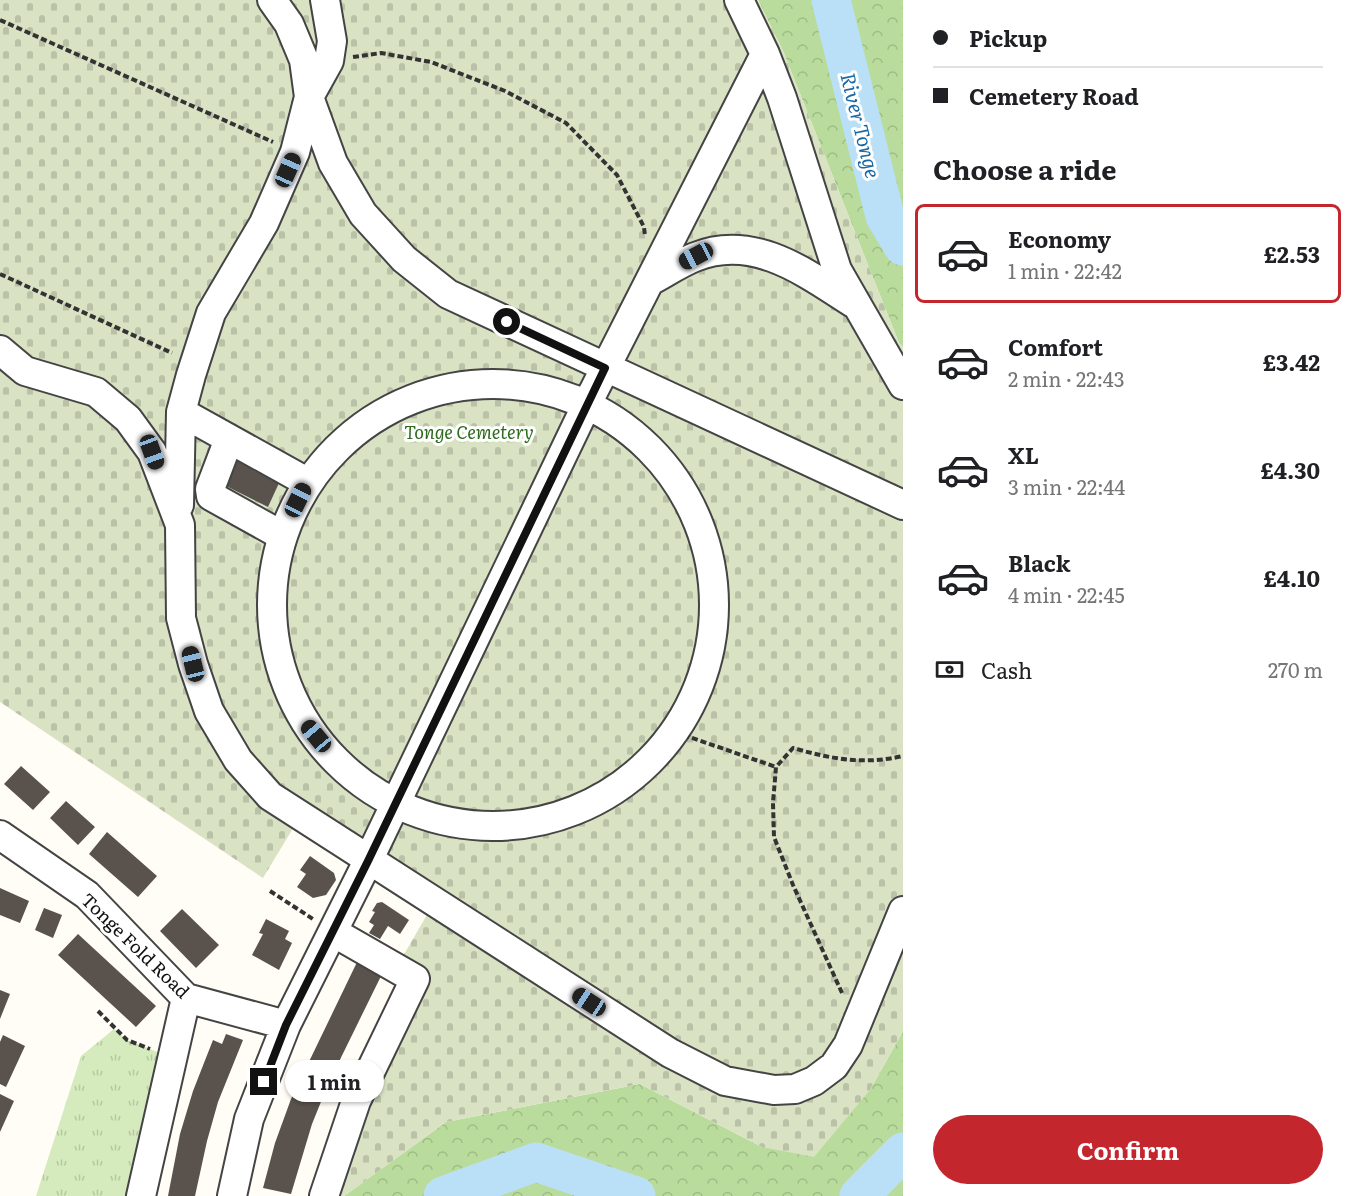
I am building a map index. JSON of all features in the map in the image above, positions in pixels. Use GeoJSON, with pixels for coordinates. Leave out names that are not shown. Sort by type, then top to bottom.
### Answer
{"type":"FeatureCollection","features":[{"type":"Feature","properties":{"kind":"street"},"geometry":{"type":"LineString","coordinates":[[272,0],[289,24],[304,60],[309,97],[333,163],[363,214],[404,259],[448,294],[903,505]]}},
{"type":"Feature","properties":{"kind":"street"},"geometry":{"type":"LineString","coordinates":[[325,0],[332,41],[329,61],[309,97],[296,152],[264,223],[211,313],[180,419],[178,495],[181,618],[208,711],[238,760],[270,796],[368,861],[670,1053],[725,1081],[774,1090],[795,1089],[814,1081],[834,1066],[848,1045],[903,911]]}},
{"type":"Feature","properties":{"kind":"street"},"geometry":{"type":"LineString","coordinates":[[739,0],[765,54],[782,98],[837,270],[903,386]]}},
{"type":"Feature","properties":{"kind":"street"},"geometry":{"type":"LineString","coordinates":[[239,1195],[249,1119],[286,1025],[368,861],[587,404],[765,54]]}},
{"type":"Feature","properties":{"kind":"street"},"geometry":{"type":"LineString","coordinates":[[650,281],[696,256],[723,251],[756,251],[792,264],[855,304]]}},
{"type":"Feature","properties":{"kind":"street"},"geometry":{"type":"LineString","coordinates":[[0,350],[25,371],[96,392],[128,419],[152,452],[180,525]]}},
{"type":"Feature","properties":{"kind":"street"},"geometry":{"type":"LineString","coordinates":[[463,384],[527,385],[587,404],[641,439],[682,489],[707,548],[715,612],[704,675],[675,732],[632,778],[578,810],[518,825],[455,824],[395,804],[343,768],[302,719],[278,661],[271,598],[281,535],[307,482],[349,435],[403,401],[463,384]]}},
{"type":"Feature","properties":{"kind":"street"},"geometry":{"type":"LineString","coordinates":[[133,426],[152,434],[164,434],[180,419]]}},
{"type":"Feature","properties":{"kind":"street"},"geometry":{"type":"LineString","coordinates":[[180,419],[229,439],[307,482]]}},
{"type":"Feature","properties":{"kind":"street"},"geometry":{"type":"LineString","coordinates":[[229,439],[210,489],[211,496],[281,535]]}},
{"type":"Feature","properties":{"kind":"street","name":"Tonge Fold Road"},"geometry":{"type":"LineString","coordinates":[[0,835],[87,895],[186,998],[286,1025]]}},
{"type":"Feature","properties":{"kind":"street"},"geometry":{"type":"LineString","coordinates":[[324,1196],[356,1101],[416,979],[333,932]]}},
{"type":"Feature","properties":{"kind":"street"},"geometry":{"type":"LineString","coordinates":[[141,1196],[186,998]]}},
{"type":"Feature","properties":{"kind":"path"},"geometry":{"type":"LineString","coordinates":[[0,20],[296,152]]}},
{"type":"Feature","properties":{"kind":"path"},"geometry":{"type":"LineString","coordinates":[[329,61],[381,52],[430,62],[505,91],[566,123],[617,175],[644,227],[645,238]]}},
{"type":"Feature","properties":{"kind":"path"},"geometry":{"type":"LineString","coordinates":[[0,274],[180,356],[191,375]]}},
{"type":"Feature","properties":{"kind":"path"},"geometry":{"type":"LineString","coordinates":[[675,732],[776,767]]}},
{"type":"Feature","properties":{"kind":"path"},"geometry":{"type":"LineString","coordinates":[[856,1023],[793,885],[774,837],[773,803],[776,767],[793,748],[837,758],[880,761],[903,756]]}},
{"type":"Feature","properties":{"kind":"path"},"geometry":{"type":"LineString","coordinates":[[270,891],[333,932]]}},
{"type":"Feature","properties":{"kind":"path"},"geometry":{"type":"LineString","coordinates":[[99,1011],[127,1040],[173,1057]]}},
{"type":"Feature","properties":{"kind":"green space","name":"Tonge Cemetery"},"geometry":{"type":"Polygon","coordinates":[[[0,0],[758,0],[783,51],[899,343],[903,347],[903,1031],[870,1090],[814,1157],[762,1147],[640,1084],[446,1122],[344,1196],[339,1196],[364,1104],[419,991],[399,963],[428,913],[295,825],[263,878],[0,702],[0,0]]]}},
{"type":"Feature","properties":{"kind":"green space"},"geometry":{"type":"Polygon","coordinates":[[[758,0],[903,0],[903,347],[899,343],[783,51],[758,0]]]}},
{"type":"Feature","properties":{"kind":"green space"},"geometry":{"type":"Polygon","coordinates":[[[114,1029],[127,1040],[165,1055],[132,1196],[36,1196],[81,1056],[114,1029]]]}},
{"type":"Feature","properties":{"kind":"green space"},"geometry":{"type":"Polygon","coordinates":[[[903,1031],[903,1196],[344,1196],[446,1122],[640,1084],[762,1147],[870,1090],[903,1031]]]}},
{"type":"Feature","properties":{"kind":"building"},"geometry":{"type":"Polygon","coordinates":[[[236,451],[256,465],[253,470],[279,483],[268,507],[220,483],[236,451]]]}},
{"type":"Feature","properties":{"kind":"building"},"geometry":{"type":"Polygon","coordinates":[[[21,766],[50,792],[33,810],[4,784],[21,766]]]}},
{"type":"Feature","properties":{"kind":"building"},"geometry":{"type":"Polygon","coordinates":[[[66,801],[95,827],[78,845],[50,818],[66,801]]]}},
{"type":"Feature","properties":{"kind":"building"},"geometry":{"type":"Polygon","coordinates":[[[107,832],[157,876],[138,897],[89,854],[107,832]]]}},
{"type":"Feature","properties":{"kind":"building"},"geometry":{"type":"Polygon","coordinates":[[[310,856],[334,873],[336,880],[326,895],[313,898],[297,887],[306,874],[300,870],[310,856]]]}},
{"type":"Feature","properties":{"kind":"building"},"geometry":{"type":"Polygon","coordinates":[[[0,888],[29,901],[20,923],[0,915],[0,888]]]}},
{"type":"Feature","properties":{"kind":"building"},"geometry":{"type":"Polygon","coordinates":[[[382,902],[409,920],[400,934],[388,926],[380,939],[369,933],[374,925],[369,922],[377,903],[382,902]]]}},
{"type":"Feature","properties":{"kind":"building"},"geometry":{"type":"Polygon","coordinates":[[[44,908],[62,915],[53,938],[35,930],[44,908]]]}},
{"type":"Feature","properties":{"kind":"building"},"geometry":{"type":"Polygon","coordinates":[[[182,909],[219,945],[196,968],[160,931],[182,909]]]}},
{"type":"Feature","properties":{"kind":"building"},"geometry":{"type":"Polygon","coordinates":[[[266,919],[289,931],[285,939],[292,943],[279,970],[252,955],[263,934],[259,933],[266,919]]]}},
{"type":"Feature","properties":{"kind":"building"},"geometry":{"type":"Polygon","coordinates":[[[78,934],[156,1006],[136,1027],[58,955],[78,934]]]}},
{"type":"Feature","properties":{"kind":"building"},"geometry":{"type":"Polygon","coordinates":[[[359,958],[383,972],[329,1082],[312,1124],[291,1194],[263,1188],[275,1143],[291,1099],[359,958]]]}},
{"type":"Feature","properties":{"kind":"building"},"geometry":{"type":"Polygon","coordinates":[[[0,990],[10,994],[0,1019],[0,990]]]}},
{"type":"Feature","properties":{"kind":"building"},"geometry":{"type":"Polygon","coordinates":[[[226,1034],[243,1040],[218,1102],[195,1196],[168,1196],[180,1134],[193,1091],[213,1040],[222,1044],[226,1034]]]}},
{"type":"Feature","properties":{"kind":"building"},"geometry":{"type":"Polygon","coordinates":[[[3,1035],[25,1046],[6,1087],[0,1084],[0,1042],[3,1035]]]}},
{"type":"Feature","properties":{"kind":"building"},"geometry":{"type":"Polygon","coordinates":[[[0,1094],[14,1101],[0,1132],[0,1094]]]}},
{"type":"Feature","properties":{"kind":"waterway","name":"River Tonge"},"geometry":{"type":"LineString","coordinates":[[831,0],[885,216],[903,246]]}},
{"type":"Feature","properties":{"kind":"waterway","name":"River Tonge"},"geometry":{"type":"LineString","coordinates":[[859,1196],[903,1152]]}},
{"type":"Feature","properties":{"kind":"waterway","name":"River Tonge"},"geometry":{"type":"LineString","coordinates":[[443,1196],[536,1162],[636,1196]]}},
{"type":"Feature","properties":{"kind":"route"},"geometry":{"type":"LineString","coordinates":[[264,1082],[286,1025],[368,861],[605,368],[507,322]]}}]}
